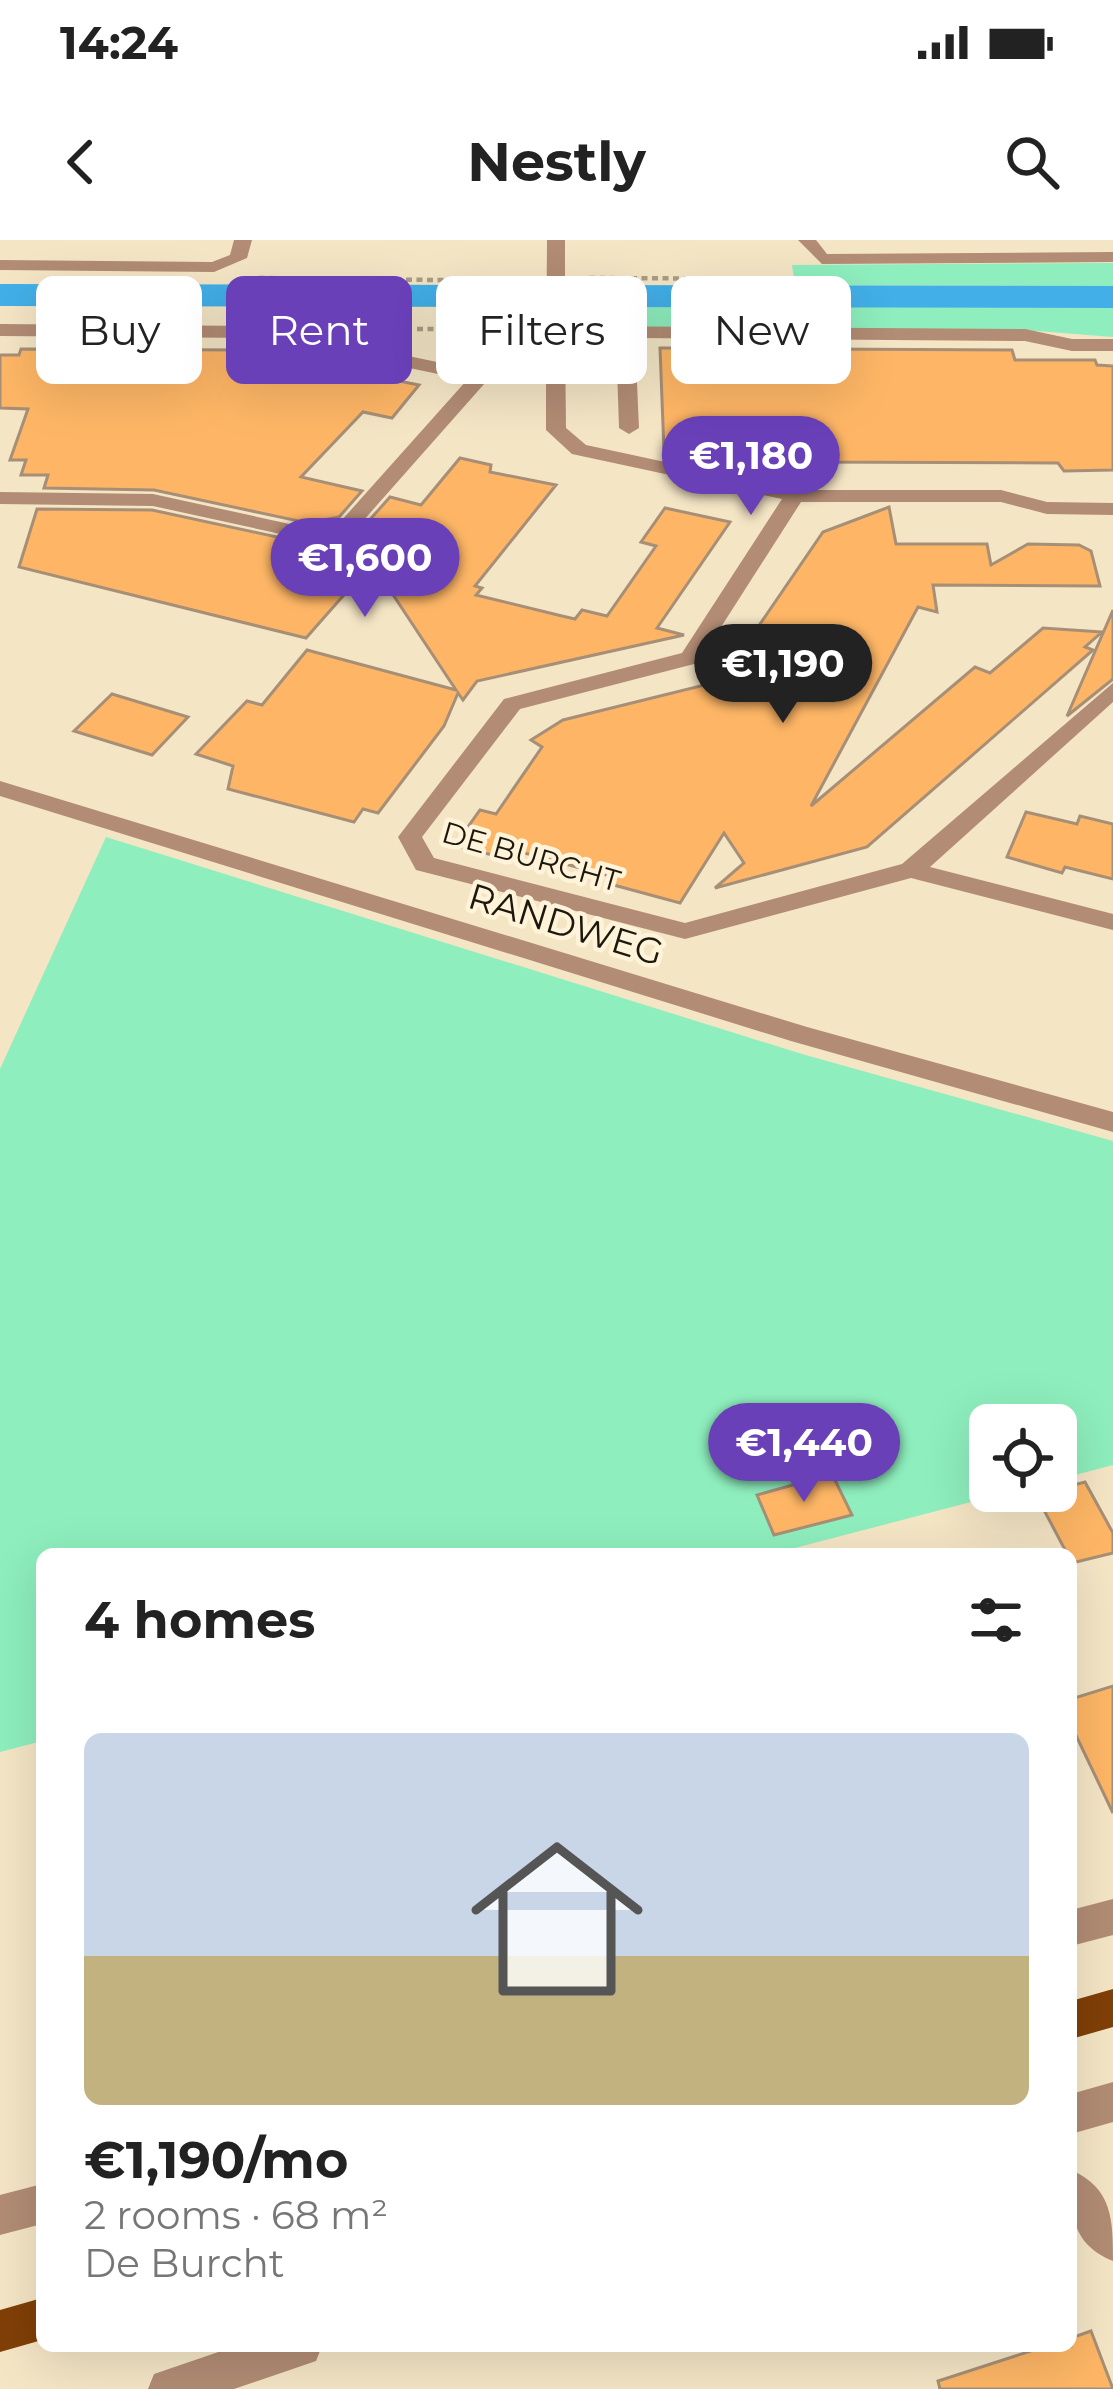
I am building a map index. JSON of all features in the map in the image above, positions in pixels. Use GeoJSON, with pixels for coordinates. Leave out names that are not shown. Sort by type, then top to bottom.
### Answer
{"type":"FeatureCollection","features":[{"type":"Feature","properties":{"kind":"main road"},"geometry":{"type":"LineString","coordinates":[[1077,2018],[1113,2008]]}},
{"type":"Feature","properties":{"kind":"main road"},"geometry":{"type":"LineString","coordinates":[[0,2331],[36,2320]]}},
{"type":"Feature","properties":{"kind":"street"},"geometry":{"type":"LineString","coordinates":[[0,265],[214,267],[238,258],[243,240]]}},
{"type":"Feature","properties":{"kind":"street"},"geometry":{"type":"LineString","coordinates":[[554,276],[556,240]]}},
{"type":"Feature","properties":{"kind":"street"},"geometry":{"type":"LineString","coordinates":[[807,240],[822,259],[1113,257]]}},
{"type":"Feature","properties":{"kind":"street"},"geometry":{"type":"LineString","coordinates":[[0,330],[265,332],[436,368]]}},
{"type":"Feature","properties":{"kind":"street"},"geometry":{"type":"LineString","coordinates":[[647,332],[1025,335],[1072,345],[1113,345]]}},
{"type":"Feature","properties":{"kind":"street"},"geometry":{"type":"LineString","coordinates":[[0,498],[153,500],[308,534],[348,526],[474,384]]}},
{"type":"Feature","properties":{"kind":"street"},"geometry":{"type":"LineString","coordinates":[[554,384],[556,430],[579,449],[795,496],[1001,496],[1047,508],[1113,509]]}},
{"type":"Feature","properties":{"kind":"street"},"geometry":{"type":"LineString","coordinates":[[628,384],[629,428]]}},
{"type":"Feature","properties":{"kind":"street","name":"DE BURCHT"},"geometry":{"type":"LineString","coordinates":[[795,496],[690,658],[512,704],[410,837],[424,864],[685,931],[911,870],[1113,690]]}},
{"type":"Feature","properties":{"kind":"street","name":"RANDWEG"},"geometry":{"type":"LineString","coordinates":[[0,788],[800,1034],[1113,1122]]}},
{"type":"Feature","properties":{"kind":"street"},"geometry":{"type":"LineString","coordinates":[[911,870],[1113,922]]}},
{"type":"Feature","properties":{"kind":"street"},"geometry":{"type":"LineString","coordinates":[[1077,1926],[1113,1917]]}},
{"type":"Feature","properties":{"kind":"street"},"geometry":{"type":"LineString","coordinates":[[1077,2112],[1113,2102]]}},
{"type":"Feature","properties":{"kind":"street"},"geometry":{"type":"LineString","coordinates":[[1077,2197],[1113,2241]]}},
{"type":"Feature","properties":{"kind":"street"},"geometry":{"type":"LineString","coordinates":[[0,2216],[36,2206]]}},
{"type":"Feature","properties":{"kind":"street"},"geometry":{"type":"LineString","coordinates":[[169,2389],[283,2352]]}},
{"type":"Feature","properties":{"kind":"green space"},"geometry":{"type":"Polygon","coordinates":[[[1113,263],[1113,286],[851,285],[851,276],[794,276],[792,265],[1113,263]]]}},
{"type":"Feature","properties":{"kind":"green space"},"geometry":{"type":"Polygon","coordinates":[[[851,305],[1113,308],[1113,337],[1037,331],[851,329],[851,305]]]}},
{"type":"Feature","properties":{"kind":"green space"},"geometry":{"type":"Polygon","coordinates":[[[671,306],[671,328],[647,327],[647,307],[671,306]]]}},
{"type":"Feature","properties":{"kind":"green space"},"geometry":{"type":"Polygon","coordinates":[[[106,837],[802,1054],[1113,1141],[1113,1465],[1077,1474],[1077,1404],[969,1404],[969,1503],[795,1548],[36,1548],[36,1743],[0,1752],[0,1069],[106,837]]]}},
{"type":"Feature","properties":{"kind":"water"},"geometry":{"type":"Polygon","coordinates":[[[0,284],[36,284],[36,306],[0,306],[0,284]]]}},
{"type":"Feature","properties":{"kind":"water"},"geometry":{"type":"Polygon","coordinates":[[[202,284],[226,284],[226,306],[202,306],[202,284]]]}},
{"type":"Feature","properties":{"kind":"water"},"geometry":{"type":"Polygon","coordinates":[[[412,285],[436,285],[436,307],[412,307],[412,285]]]}},
{"type":"Feature","properties":{"kind":"water"},"geometry":{"type":"Polygon","coordinates":[[[647,285],[671,285],[671,307],[647,307],[647,285]]]}},
{"type":"Feature","properties":{"kind":"water"},"geometry":{"type":"Polygon","coordinates":[[[851,286],[1113,286],[1113,308],[851,308],[851,286]]]}},
{"type":"Feature","properties":{"kind":"building"},"geometry":{"type":"Polygon","coordinates":[[[660,348],[671,348],[671,384],[851,384],[851,349],[1012,350],[1015,360],[1095,360],[1097,365],[1113,366],[1113,470],[1064,471],[1058,463],[802,462],[801,452],[664,451],[660,348]]]}},
{"type":"Feature","properties":{"kind":"building"},"geometry":{"type":"Polygon","coordinates":[[[21,349],[36,349],[36,384],[202,384],[202,350],[226,350],[226,384],[419,385],[392,418],[363,412],[301,477],[362,491],[339,517],[308,523],[154,490],[44,488],[48,475],[21,475],[26,460],[10,460],[28,409],[0,408],[0,355],[19,355],[21,349]]]}},
{"type":"Feature","properties":{"kind":"building"},"geometry":{"type":"Polygon","coordinates":[[[460,458],[491,465],[490,472],[556,485],[475,586],[482,588],[476,595],[562,616],[575,619],[582,610],[607,616],[656,546],[641,542],[665,508],[730,522],[657,628],[684,635],[477,681],[463,700],[458,693],[444,726],[378,813],[363,809],[354,822],[228,789],[233,766],[196,754],[247,701],[262,705],[307,650],[456,690],[372,563],[306,638],[19,567],[37,509],[152,510],[309,544],[358,533],[390,497],[421,505],[460,458]]]}},
{"type":"Feature","properties":{"kind":"building"},"geometry":{"type":"Polygon","coordinates":[[[889,507],[896,544],[987,544],[991,565],[1028,544],[1079,545],[1091,551],[1100,586],[933,585],[937,612],[918,607],[811,806],[975,667],[990,673],[1043,628],[1102,632],[1085,647],[1093,650],[867,847],[715,888],[744,863],[724,833],[680,903],[610,884],[614,877],[517,851],[511,860],[455,845],[480,810],[496,814],[542,747],[531,740],[563,720],[721,681],[823,532],[889,507]]]}},
{"type":"Feature","properties":{"kind":"building"},"geometry":{"type":"Polygon","coordinates":[[[1113,610],[1113,679],[1067,716],[1113,610]]]}},
{"type":"Feature","properties":{"kind":"building"},"geometry":{"type":"Polygon","coordinates":[[[112,694],[188,717],[152,755],[74,731],[112,694]]]}},
{"type":"Feature","properties":{"kind":"building"},"geometry":{"type":"Polygon","coordinates":[[[1026,812],[1077,824],[1080,816],[1113,824],[1113,879],[1065,867],[1062,873],[1007,857],[1026,812]]]}},
{"type":"Feature","properties":{"kind":"building"},"geometry":{"type":"Polygon","coordinates":[[[832,1474],[852,1515],[774,1535],[757,1495],[832,1474]]]}},
{"type":"Feature","properties":{"kind":"building"},"geometry":{"type":"Polygon","coordinates":[[[1085,1482],[1113,1533],[1113,1553],[1077,1562],[1077,1548],[1064,1548],[1045,1512],[1077,1512],[1077,1484],[1085,1482]]]}},
{"type":"Feature","properties":{"kind":"building"},"geometry":{"type":"Polygon","coordinates":[[[1113,1686],[1113,1813],[1077,1738],[1077,1697],[1113,1686]]]}},
{"type":"Feature","properties":{"kind":"building"},"geometry":{"type":"Polygon","coordinates":[[[1091,2331],[1113,2389],[940,2389],[938,2381],[1027,2352],[1077,2352],[1077,2336],[1091,2331]]]}}]}
